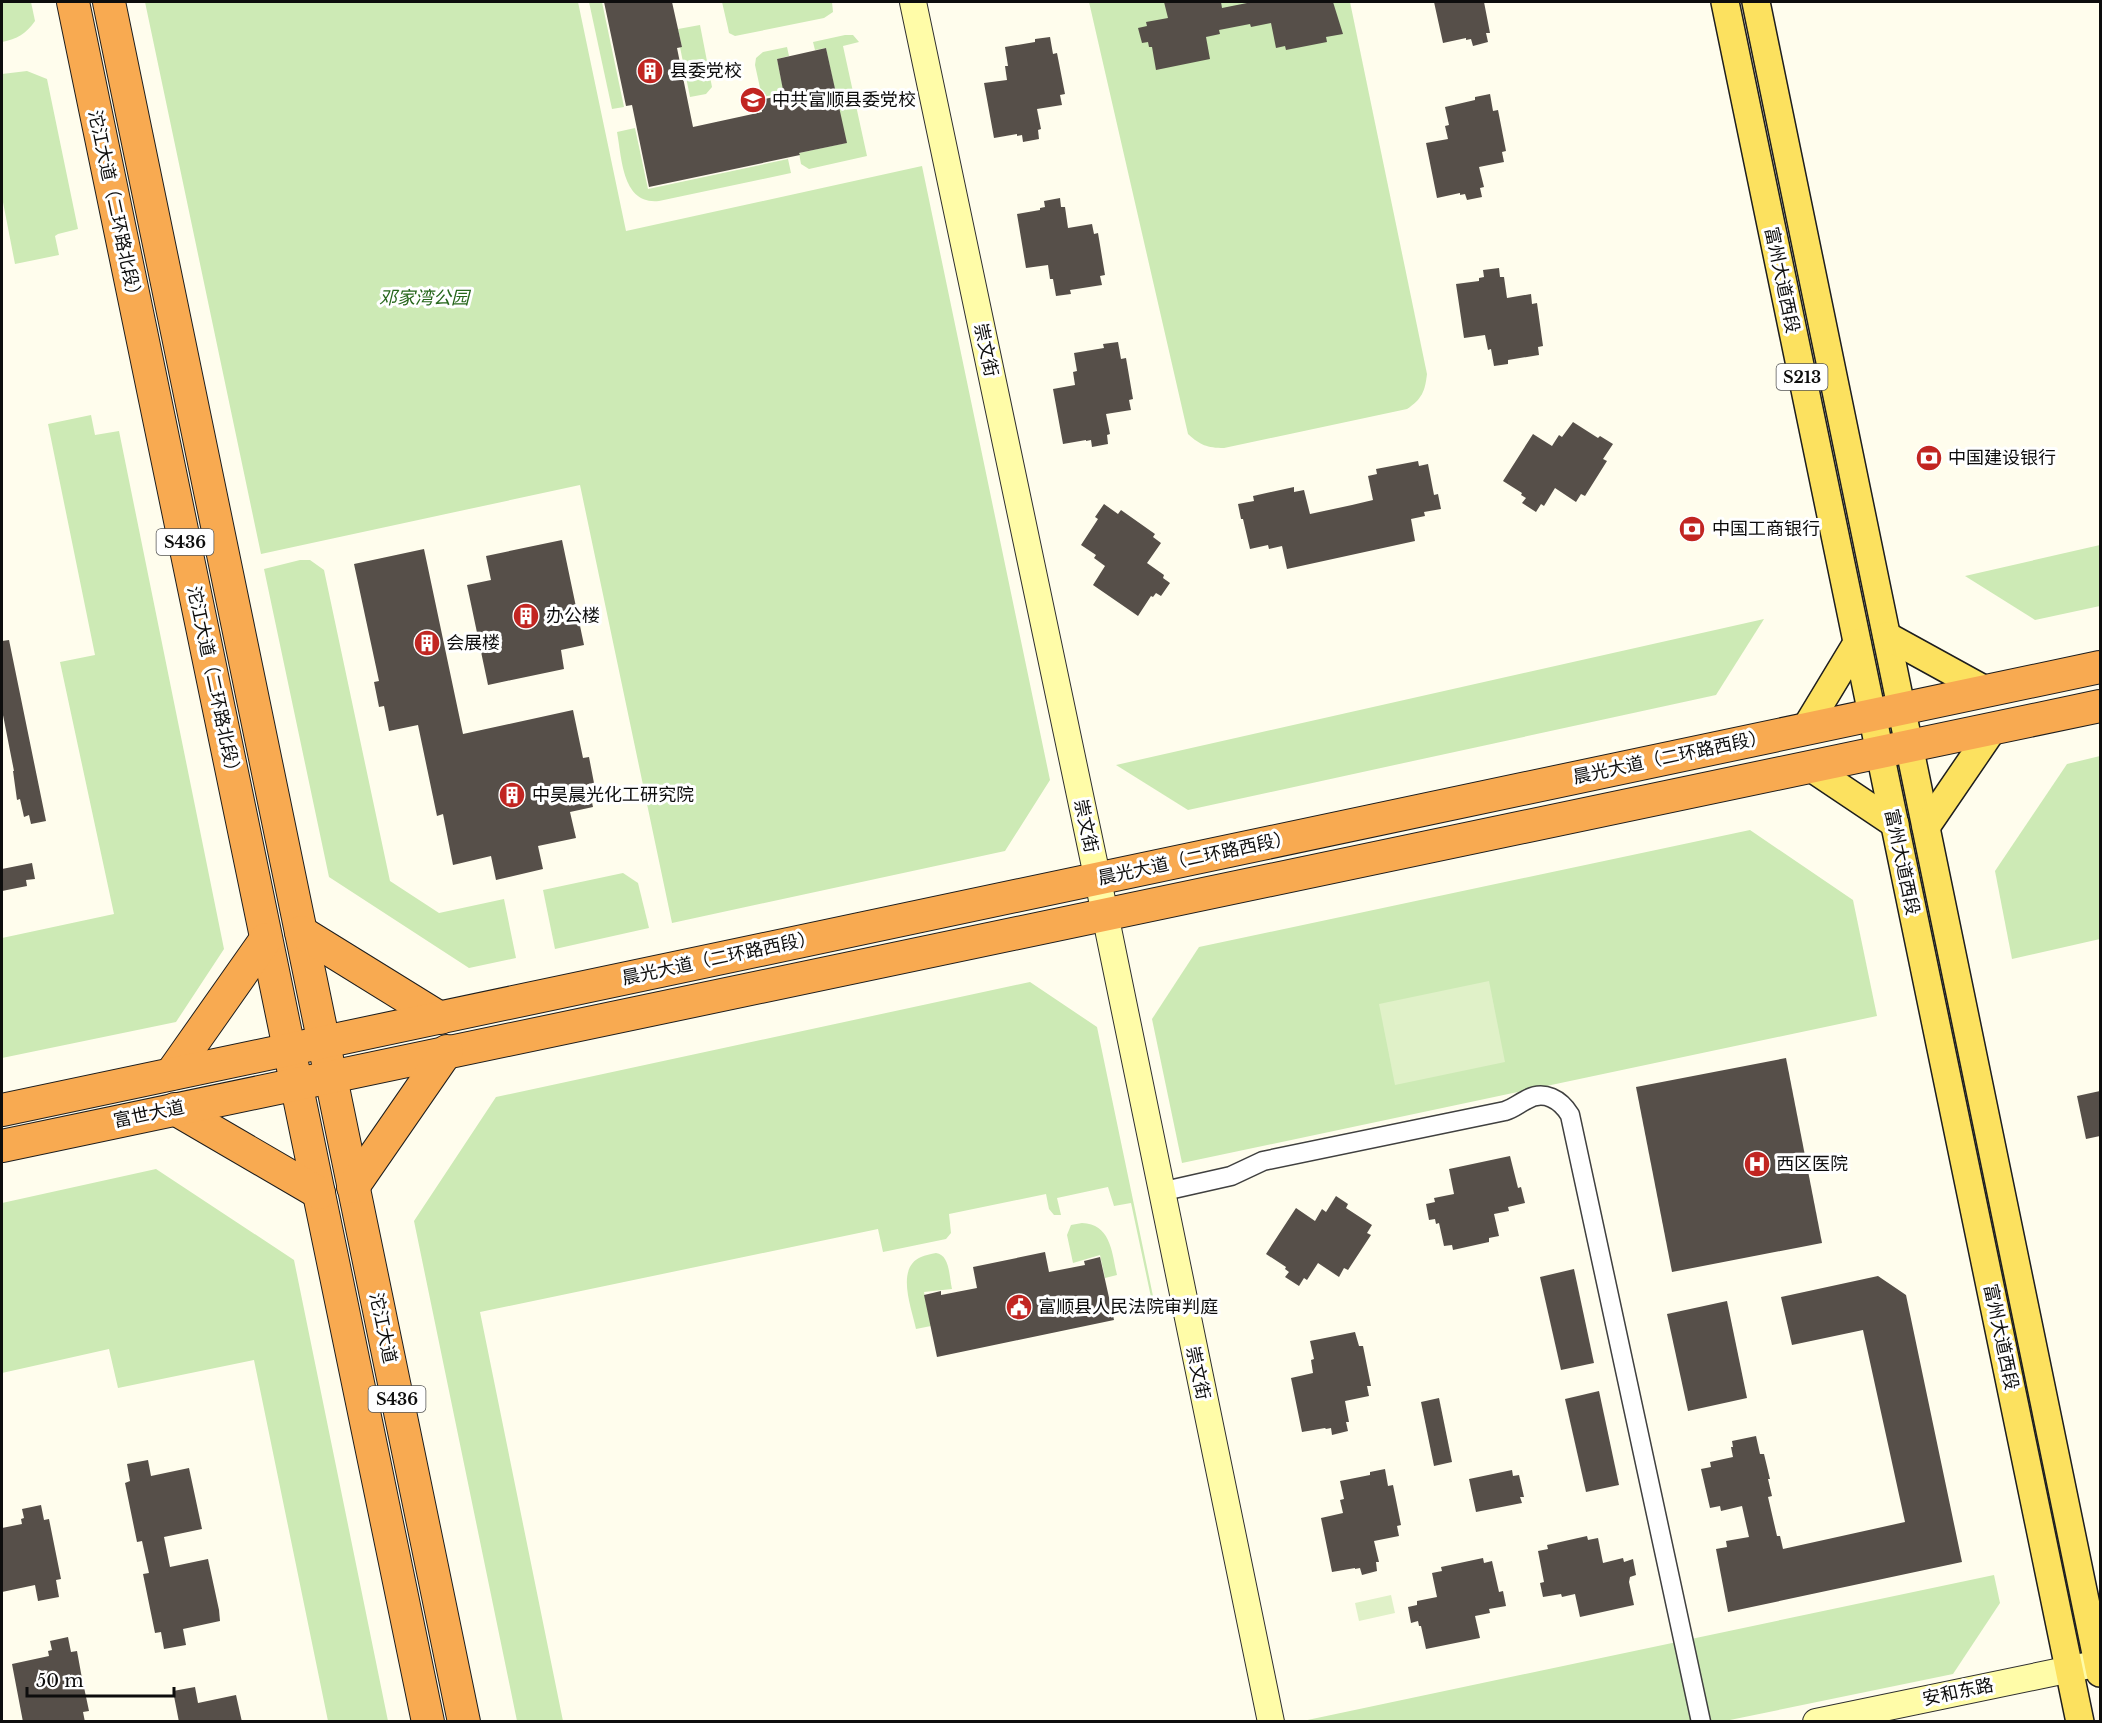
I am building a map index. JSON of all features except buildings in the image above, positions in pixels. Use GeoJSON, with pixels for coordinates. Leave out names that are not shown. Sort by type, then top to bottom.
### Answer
{"type":"FeatureCollection","features":[{"type":"Feature","properties":{"kind":"highway","name":"沱江大道（二环路北段）"},"geometry":{"type":"LineString","coordinates":[[73,2],[296,1083]]}},
{"type":"Feature","properties":{"kind":"highway","name":"沱江大道（二环路北段）"},"geometry":{"type":"LineString","coordinates":[[110,2],[331,1076]]}},
{"type":"Feature","properties":{"kind":"highway","name":"晨光大道（二环路西段）"},"geometry":{"type":"LineString","coordinates":[[289,1049],[2100,667]]}},
{"type":"Feature","properties":{"kind":"highway","name":"晨光大道（二环路西段）"},"geometry":{"type":"LineString","coordinates":[[296,1083],[2100,706]]}},
{"type":"Feature","properties":{"kind":"highway"},"geometry":{"type":"LineString","coordinates":[[301,932],[440,1018]]}},
{"type":"Feature","properties":{"kind":"highway"},"geometry":{"type":"LineString","coordinates":[[171,1074],[266,939]]}},
{"type":"Feature","properties":{"kind":"highway","name":"富世大道"},"geometry":{"type":"LineString","coordinates":[[2,1110],[289,1049]]}},
{"type":"Feature","properties":{"kind":"highway"},"geometry":{"type":"LineString","coordinates":[[353,1187],[447,1051]]}},
{"type":"Feature","properties":{"kind":"highway","name":"沱江大道"},"geometry":{"type":"LineString","coordinates":[[331,1076],[464,1722]]}},
{"type":"Feature","properties":{"kind":"highway","name":"富世大道"},"geometry":{"type":"LineString","coordinates":[[2,1146],[296,1083]]}},
{"type":"Feature","properties":{"kind":"highway","name":"沱江大道"},"geometry":{"type":"LineString","coordinates":[[296,1083],[428,1722]]}},
{"type":"Feature","properties":{"kind":"highway"},"geometry":{"type":"LineString","coordinates":[[175,1109],[319,1193]]}},
{"type":"Feature","properties":{"kind":"main road","name":"富州大道西段"},"geometry":{"type":"LineString","coordinates":[[1725,2],[1857,642],[1887,712],[1895,749],[1926,827],[2100,1666]]}},
{"type":"Feature","properties":{"kind":"main road","name":"富州大道西段"},"geometry":{"type":"LineString","coordinates":[[1756,2],[1887,636],[1887,712]]}},
{"type":"Feature","properties":{"kind":"main road"},"geometry":{"type":"LineString","coordinates":[[1887,636],[1987,691]]}},
{"type":"Feature","properties":{"kind":"main road"},"geometry":{"type":"LineString","coordinates":[[1804,729],[1857,642]]}},
{"type":"Feature","properties":{"kind":"main road"},"geometry":{"type":"LineString","coordinates":[[1926,827],[1993,729]]}},
{"type":"Feature","properties":{"kind":"main road","name":"富州大道西段"},"geometry":{"type":"LineString","coordinates":[[1895,749],[1895,824],[2080,1722]]}},
{"type":"Feature","properties":{"kind":"main road"},"geometry":{"type":"LineString","coordinates":[[1810,767],[1895,824]]}},
{"type":"Feature","properties":{"kind":"street","name":"崇文街"},"geometry":{"type":"LineString","coordinates":[[913,2],[1271,1722]]}},
{"type":"Feature","properties":{"kind":"street"},"geometry":{"type":"LineString","coordinates":[[1160,1192],[1231,1176],[1263,1161],[1505,1111],[1535,1097],[1551,1097],[1564,1104],[1570,1115],[1701,1722]]}},
{"type":"Feature","properties":{"kind":"street","name":"安和东路"},"geometry":{"type":"LineString","coordinates":[[1816,1722],[2069,1669],[2100,1666]]}},
{"type":"Feature","properties":{"kind":"green space"},"geometry":{"type":"Polygon","coordinates":[[[2,2],[31,2],[35,21],[21,35],[2,42],[2,2]]]}},
{"type":"Feature","properties":{"kind":"green space","name":"邓家湾公园"},"geometry":{"type":"Polygon","coordinates":[[[145,2],[578,2],[626,231],[922,166],[1050,780],[1005,851],[672,923],[580,485],[261,554],[145,2]]]}},
{"type":"Feature","properties":{"kind":"green space"},"geometry":{"type":"Polygon","coordinates":[[[589,2],[602,2],[624,107],[612,109],[589,2]]]}},
{"type":"Feature","properties":{"kind":"green space"},"geometry":{"type":"Polygon","coordinates":[[[722,2],[832,2],[833,12],[824,18],[735,36],[729,33],[722,2]]]}},
{"type":"Feature","properties":{"kind":"green space"},"geometry":{"type":"Polygon","coordinates":[[[1089,2],[1350,2],[1427,374],[1422,394],[1416,402],[1407,409],[1224,448],[1204,445],[1188,434],[1089,2]]]}},
{"type":"Feature","properties":{"kind":"green space"},"geometry":{"type":"Polygon","coordinates":[[[700,25],[712,87],[706,94],[690,97],[678,29],[700,25]]]}},
{"type":"Feature","properties":{"kind":"green space"},"geometry":{"type":"Polygon","coordinates":[[[853,35],[859,42],[843,46],[867,156],[809,169],[801,164],[799,153],[846,143],[826,48],[815,50],[813,42],[853,35]]]}},
{"type":"Feature","properties":{"kind":"green space"},"geometry":{"type":"Polygon","coordinates":[[[787,47],[789,56],[777,59],[784,93],[762,97],[755,65],[756,58],[763,52],[787,47]]]}},
{"type":"Feature","properties":{"kind":"green space"},"geometry":{"type":"Polygon","coordinates":[[[27,71],[47,79],[78,229],[55,236],[59,255],[15,264],[2,197],[2,74],[27,71]]]}},
{"type":"Feature","properties":{"kind":"green space"},"geometry":{"type":"Polygon","coordinates":[[[635,128],[648,189],[788,159],[791,173],[659,201],[647,200],[638,196],[631,188],[620,154],[617,132],[635,128]]]}},
{"type":"Feature","properties":{"kind":"green space"},"geometry":{"type":"Polygon","coordinates":[[[91,415],[95,435],[119,431],[224,949],[176,1022],[2,1058],[2,938],[114,914],[60,662],[95,655],[48,424],[91,415]]]}},
{"type":"Feature","properties":{"kind":"green space"},"geometry":{"type":"Polygon","coordinates":[[[2100,545],[2100,606],[2035,620],[1965,576],[2100,545]]]}},
{"type":"Feature","properties":{"kind":"green space"},"geometry":{"type":"Polygon","coordinates":[[[300,560],[310,560],[324,570],[390,881],[439,913],[504,899],[516,958],[469,968],[329,877],[264,569],[300,560]]]}},
{"type":"Feature","properties":{"kind":"green space"},"geometry":{"type":"Polygon","coordinates":[[[1764,619],[1716,695],[1188,810],[1116,765],[1764,619]]]}},
{"type":"Feature","properties":{"kind":"green space"},"geometry":{"type":"Polygon","coordinates":[[[2100,756],[2100,939],[2012,959],[1995,871],[2067,764],[2100,756]]]}},
{"type":"Feature","properties":{"kind":"green space"},"geometry":{"type":"Polygon","coordinates":[[[1750,830],[1853,900],[1877,1016],[1182,1163],[1152,1019],[1199,947],[1750,830]]]}},
{"type":"Feature","properties":{"kind":"green space"},"geometry":{"type":"Polygon","coordinates":[[[623,873],[638,883],[649,928],[555,949],[543,890],[623,873]]]}},
{"type":"Feature","properties":{"kind":"green space"},"geometry":{"type":"Polygon","coordinates":[[[1489,981],[1505,1062],[1395,1085],[1379,1004],[1489,981]]]}},
{"type":"Feature","properties":{"kind":"green space"},"geometry":{"type":"Polygon","coordinates":[[[1030,982],[1097,1027],[1153,1296],[1151,1297],[1131,1203],[1114,1206],[1108,1187],[1057,1198],[1061,1215],[1054,1215],[1049,1209],[1046,1194],[949,1214],[951,1233],[946,1239],[883,1252],[878,1229],[480,1312],[563,1721],[517,1721],[414,1221],[496,1097],[1030,982]]]}},
{"type":"Feature","properties":{"kind":"green space"},"geometry":{"type":"Polygon","coordinates":[[[156,1169],[294,1260],[388,1721],[328,1721],[254,1360],[118,1388],[109,1349],[2,1373],[2,1203],[156,1169]]]}},
{"type":"Feature","properties":{"kind":"green space"},"geometry":{"type":"Polygon","coordinates":[[[1082,1223],[1099,1228],[1109,1241],[1117,1275],[1105,1278],[1100,1255],[1073,1263],[1067,1235],[1071,1225],[1082,1223]]]}},
{"type":"Feature","properties":{"kind":"green space"},"geometry":{"type":"Polygon","coordinates":[[[936,1253],[941,1255],[946,1262],[952,1289],[924,1292],[931,1326],[916,1329],[907,1290],[909,1270],[913,1262],[936,1253]]]}},
{"type":"Feature","properties":{"kind":"green space"},"geometry":{"type":"Polygon","coordinates":[[[1994,1575],[2000,1603],[1953,1674],[1725,1721],[1298,1722],[1994,1575]]]}},
{"type":"Feature","properties":{"kind":"green space"},"geometry":{"type":"Polygon","coordinates":[[[1391,1595],[1395,1613],[1359,1621],[1355,1603],[1391,1595]]]}},
{"type":"Feature","properties":{"kind":"place","name":"县委党校"},"geometry":{"type":"Point","coordinates":[650,71]}},
{"type":"Feature","properties":{"kind":"place","name":"中共富顺县委党校"},"geometry":{"type":"Point","coordinates":[753,100]}},
{"type":"Feature","properties":{"kind":"place","name":"中国建设银行"},"geometry":{"type":"Point","coordinates":[1929,458]}},
{"type":"Feature","properties":{"kind":"place","name":"中国工商银行"},"geometry":{"type":"Point","coordinates":[1692,529]}},
{"type":"Feature","properties":{"kind":"place","name":"办公楼"},"geometry":{"type":"Point","coordinates":[526,616]}},
{"type":"Feature","properties":{"kind":"place","name":"会展楼"},"geometry":{"type":"Point","coordinates":[427,643]}},
{"type":"Feature","properties":{"kind":"place","name":"中昊晨光化工研究院"},"geometry":{"type":"Point","coordinates":[512,795]}},
{"type":"Feature","properties":{"kind":"place","name":"西区医院"},"geometry":{"type":"Point","coordinates":[1757,1164]}},
{"type":"Feature","properties":{"kind":"place","name":"富顺县人民法院审判庭"},"geometry":{"type":"Point","coordinates":[1019,1307]}}]}
